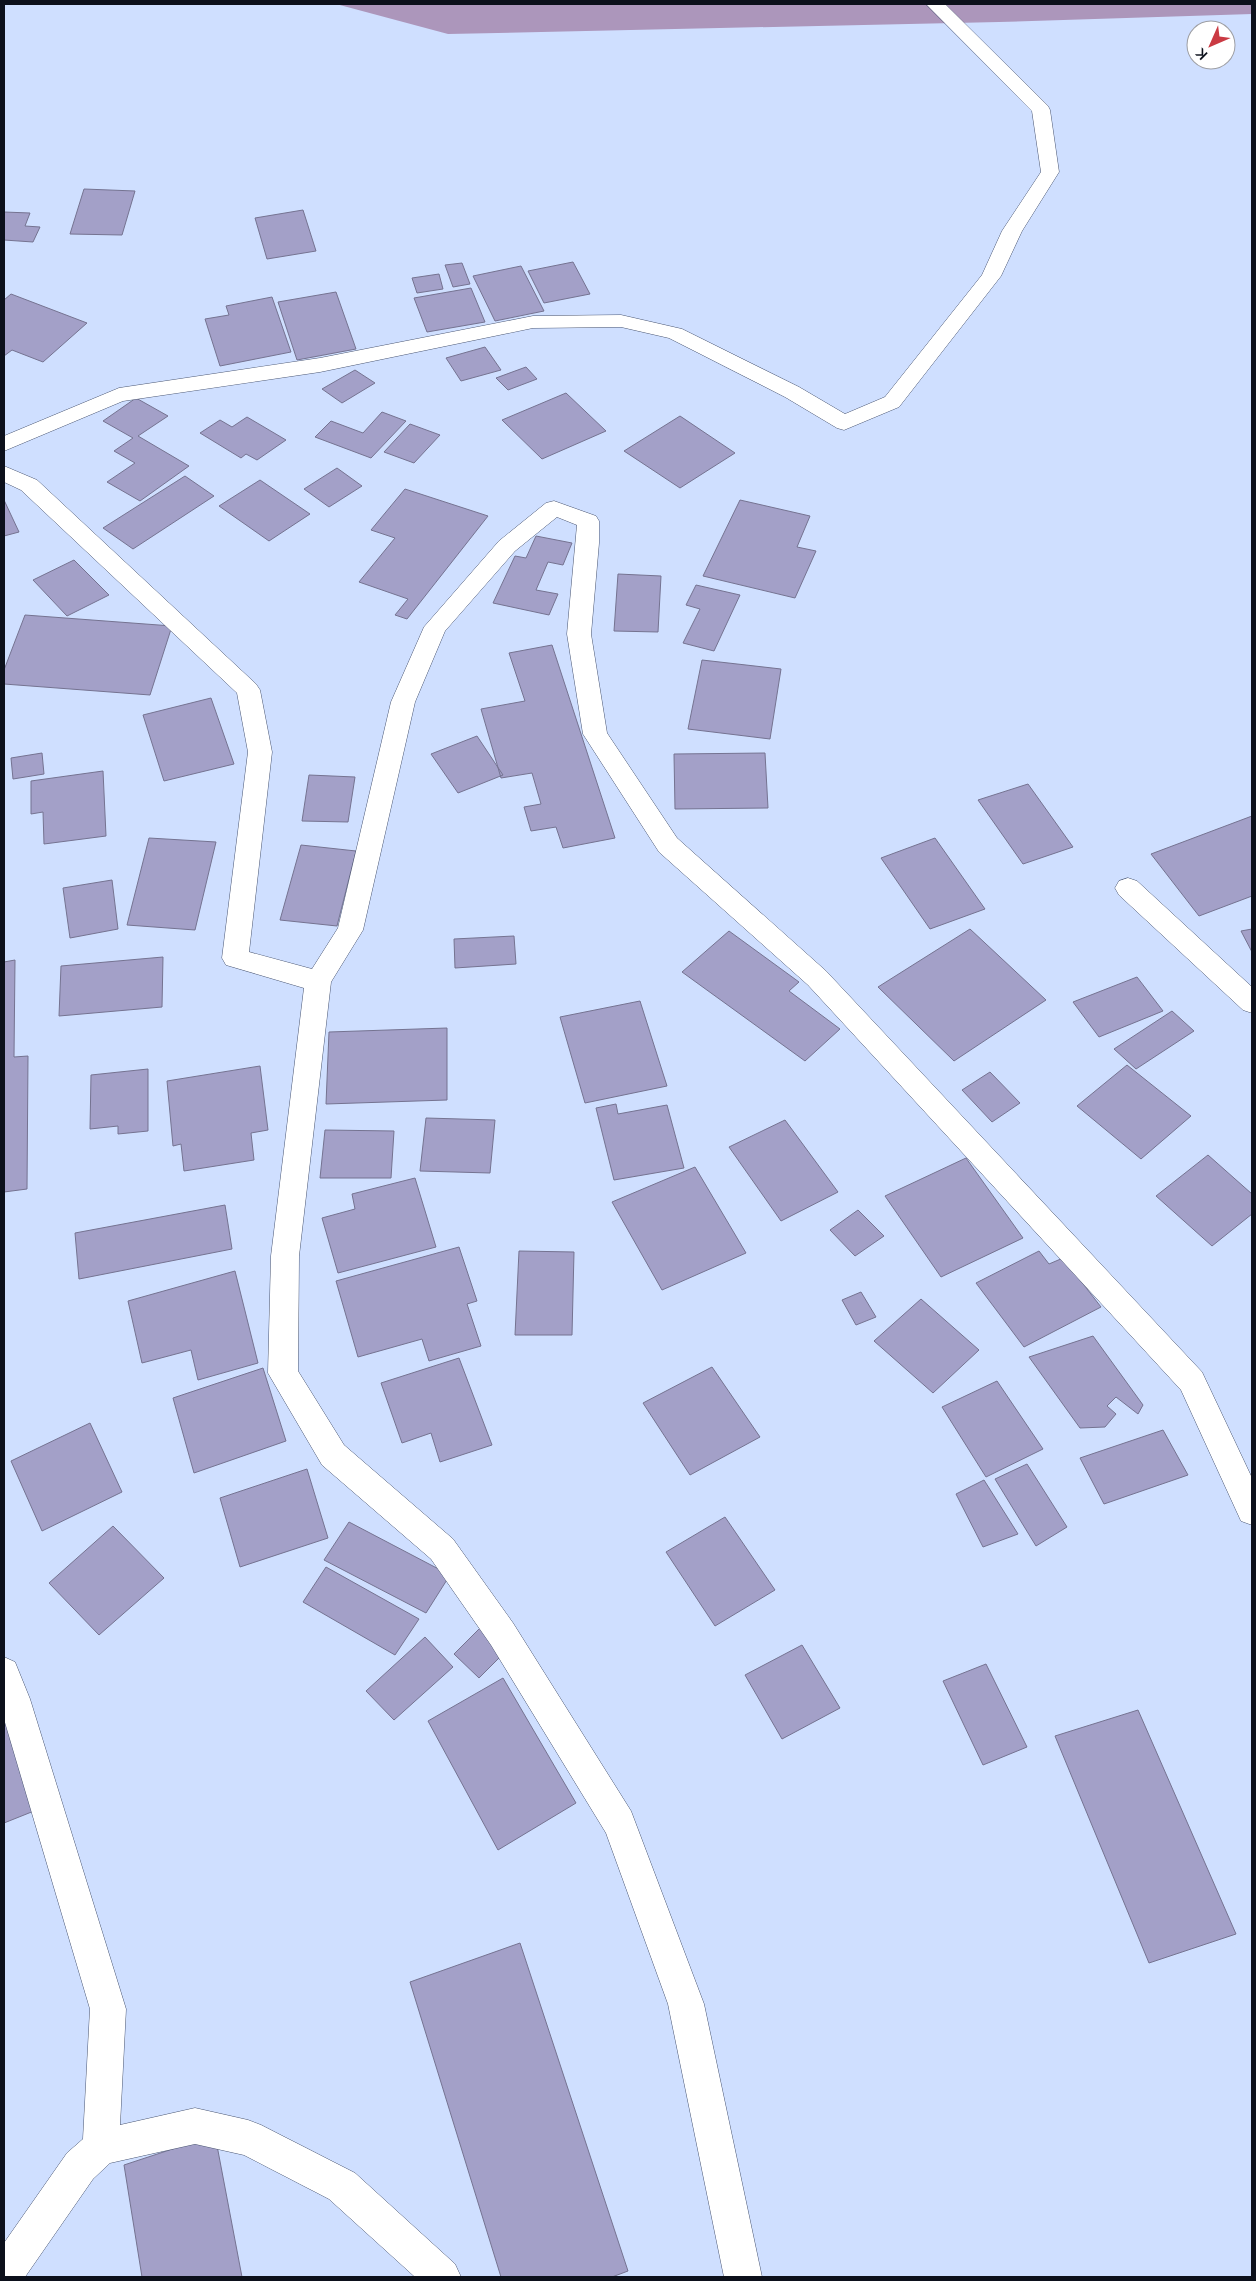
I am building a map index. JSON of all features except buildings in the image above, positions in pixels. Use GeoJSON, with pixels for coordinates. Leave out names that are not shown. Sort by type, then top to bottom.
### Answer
{"type":"FeatureCollection","features":[{"type":"Feature","properties":{"kind":"street"},"geometry":{"type":"LineString","coordinates":[[4,444],[119,395],[320,366],[533,322],[621,321],[675,332],[792,392],[844,423],[892,402],[990,276],[1012,231],[1050,172],[1041,110],[935,4]]}},
{"type":"Feature","properties":{"kind":"street"},"geometry":{"type":"LineString","coordinates":[[4,473],[29,485],[57,514],[248,690],[260,752],[235,958],[318,981]]}},
{"type":"Feature","properties":{"kind":"street"},"geometry":{"type":"LineString","coordinates":[[743,2277],[686,2004],[619,1824],[502,1634],[442,1549],[333,1455],[283,1373],[285,1256],[318,981],[350,930],[402,702],[435,627],[507,546],[554,508],[588,521],[588,544],[579,634],[595,734],[668,845],[817,978],[1192,1381],[1252,1511]]}},
{"type":"Feature","properties":{"kind":"street"},"geometry":{"type":"LineString","coordinates":[[1128,888],[1252,1003]]}},
{"type":"Feature","properties":{"kind":"street"},"geometry":{"type":"LineString","coordinates":[[4,1673],[14,1698],[108,2008],[101,2147]]}},
{"type":"Feature","properties":{"kind":"street"},"geometry":{"type":"LineString","coordinates":[[4,2275],[80,2166],[101,2147],[195,2126],[248,2138],[342,2186],[442,2277]]}},
{"type":"Feature","properties":{"kind":"shaded area"},"geometry":{"type":"Polygon","coordinates":[[[336,4],[1252,4],[1252,14],[999,22],[448,34],[336,4]]]}}]}
